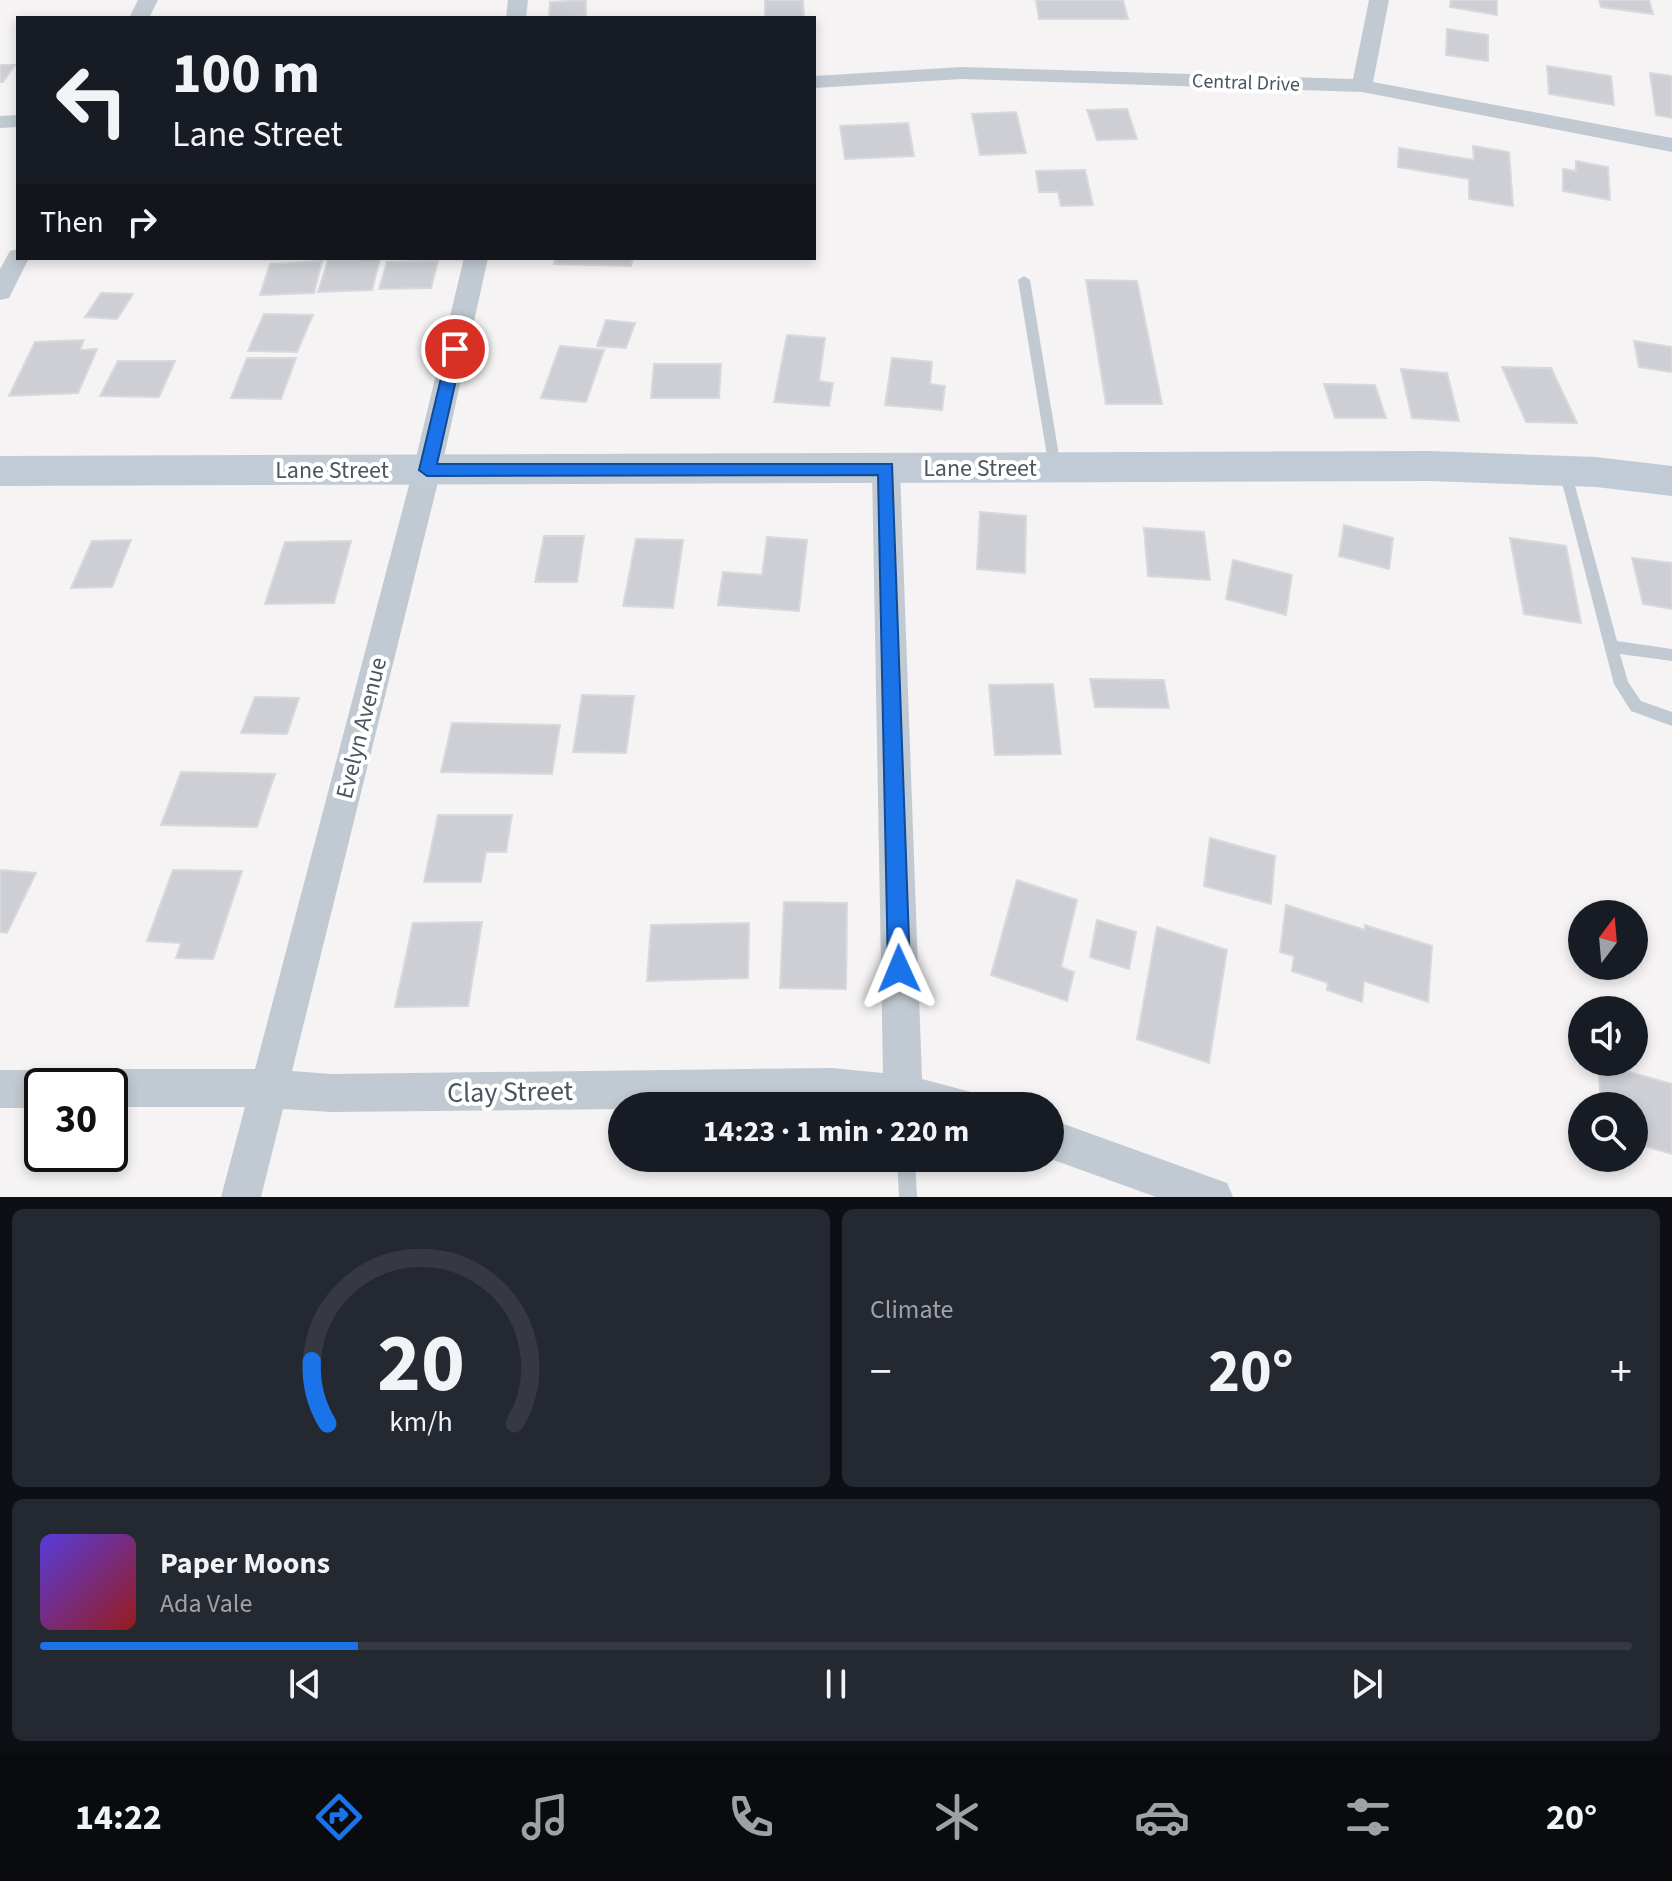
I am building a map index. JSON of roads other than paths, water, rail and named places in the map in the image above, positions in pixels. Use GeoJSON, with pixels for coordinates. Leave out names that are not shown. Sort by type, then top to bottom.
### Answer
{"type":"FeatureCollection","features":[{"type":"Feature","properties":{"kind":"main road","name":"Lane Street"},"geometry":{"type":"LineString","coordinates":[[0,471],[1430,466],[1565,471],[1672,481]]}},
{"type":"Feature","properties":{"kind":"street"},"geometry":{"type":"LineString","coordinates":[[1362,86],[1379,0]]}},
{"type":"Feature","properties":{"kind":"street","name":"Central Drive"},"geometry":{"type":"LineString","coordinates":[[816,82],[962,73],[1362,86],[1672,145]]}},
{"type":"Feature","properties":{"kind":"street"},"geometry":{"type":"LineString","coordinates":[[0,292],[16,260]]}},
{"type":"Feature","properties":{"kind":"street","name":"Evelyn Avenue"},"geometry":{"type":"LineString","coordinates":[[241,1197],[427,470],[476,260]]}},
{"type":"Feature","properties":{"kind":"street"},"geometry":{"type":"LineString","coordinates":[[886,469],[903,1092]]}},
{"type":"Feature","properties":{"kind":"street","name":"Clay Street"},"geometry":{"type":"LineString","coordinates":[[128,1088],[217,1086],[331,1093],[832,1087],[859,1092]]}},
{"type":"Feature","properties":{"kind":"street"},"geometry":{"type":"LineString","coordinates":[[0,1089],[24,1089]]}},
{"type":"Feature","properties":{"kind":"street"},"geometry":{"type":"LineString","coordinates":[[1064,1144],[1213,1197]]}},
{"type":"Feature","properties":{"kind":"lane"},"geometry":{"type":"LineString","coordinates":[[1024,280],[1055,468]]}},
{"type":"Feature","properties":{"kind":"lane"},"geometry":{"type":"LineString","coordinates":[[1565,471],[1621,684],[1636,706],[1672,719]]}},
{"type":"Feature","properties":{"kind":"lane"},"geometry":{"type":"LineString","coordinates":[[1610,646],[1672,655]]}},
{"type":"Feature","properties":{"kind":"lane"},"geometry":{"type":"LineString","coordinates":[[907,1172],[908,1197]]}}]}
